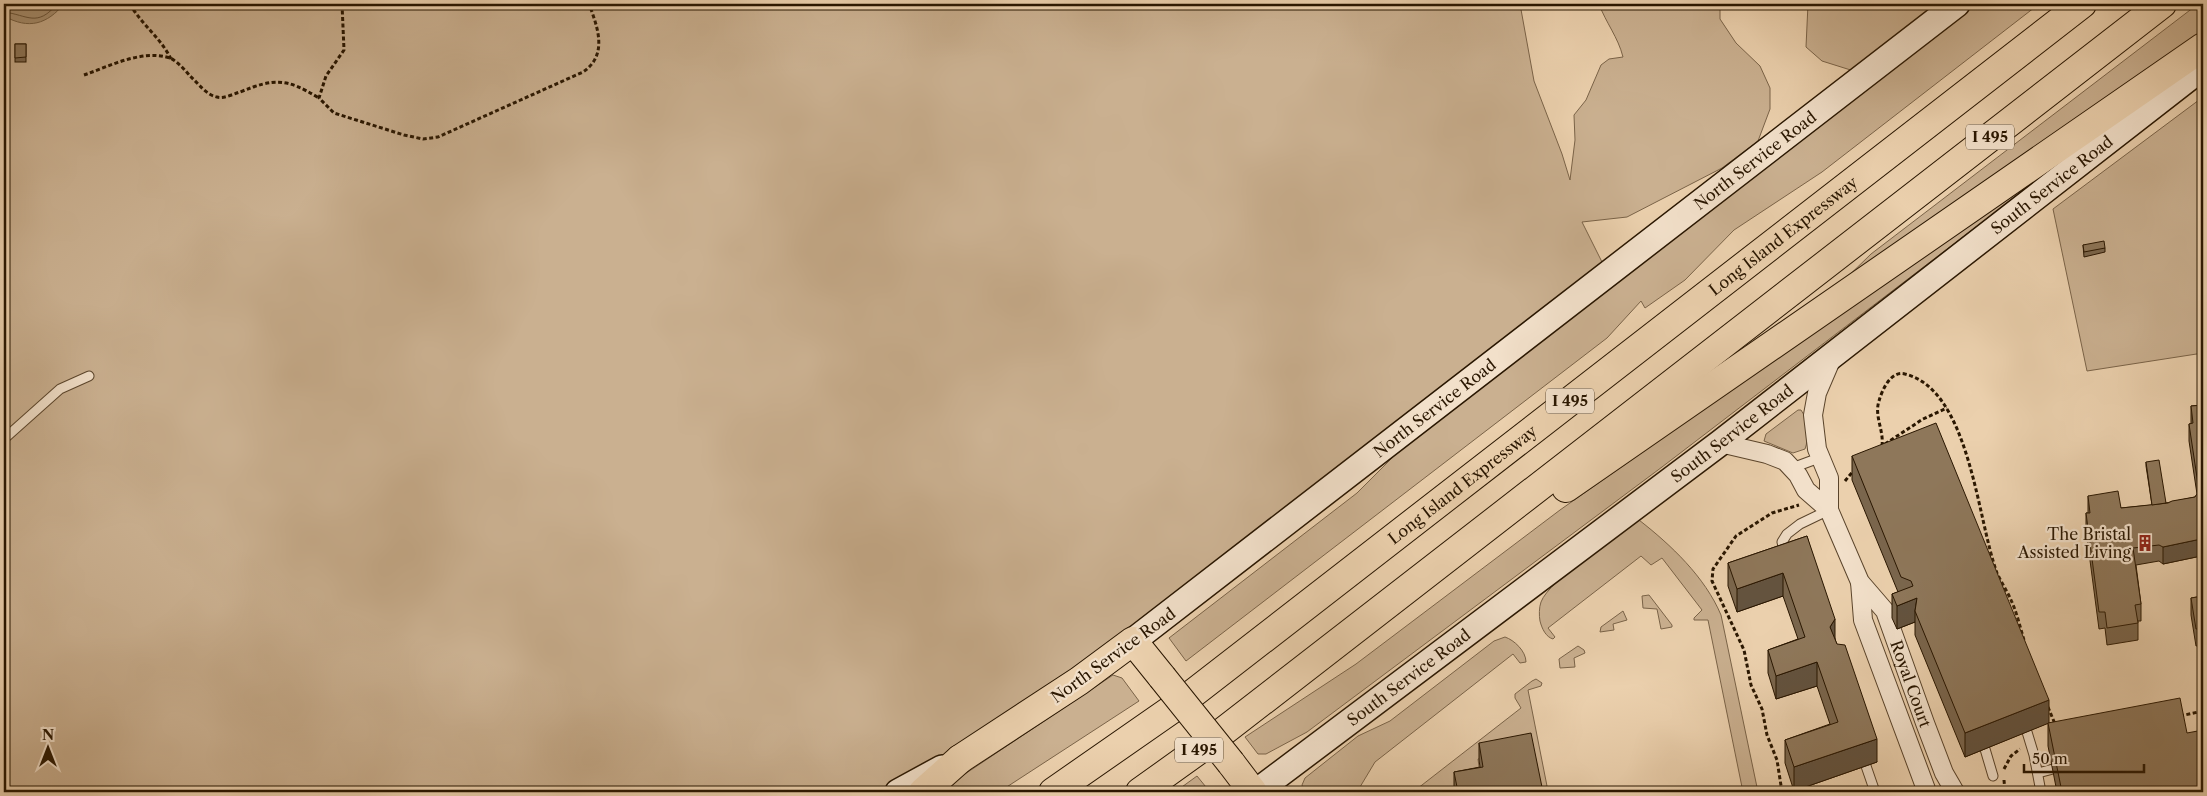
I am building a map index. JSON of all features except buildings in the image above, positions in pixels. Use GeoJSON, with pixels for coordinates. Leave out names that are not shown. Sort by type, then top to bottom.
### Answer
{"type":"FeatureCollection","features":[{"type":"Feature","properties":{"kind":"main road","name":"North Service Road"},"geometry":{"type":"LineString","coordinates":[[898,792],[960,759],[1079,681],[1133,641],[1957,4]]}},
{"type":"Feature","properties":{"kind":"main road","name":"Long Island Expressway"},"geometry":{"type":"LineString","coordinates":[[1053,792],[1178,705],[2082,4]]}},
{"type":"Feature","properties":{"kind":"main road","name":"I 495"},"geometry":{"type":"LineString","coordinates":[[1140,792],[1207,744],[2162,4]]}},
{"type":"Feature","properties":{"kind":"main road"},"geometry":{"type":"LineString","coordinates":[[1509,511],[1564,490],[2203,47]]}},
{"type":"Feature","properties":{"kind":"main road","name":"South Service Road"},"geometry":{"type":"LineString","coordinates":[[1255,792],[1720,443],[2203,68]]}},
{"type":"Feature","properties":{"kind":"main road"},"geometry":{"type":"LineString","coordinates":[[1133,641],[1230,764],[1255,792]]}},
{"type":"Feature","properties":{"kind":"main road"},"geometry":{"type":"LineString","coordinates":[[923,792],[960,759]]}},
{"type":"Feature","properties":{"kind":"street"},"geometry":{"type":"LineString","coordinates":[[1822,495],[1829,478],[1819,458],[1814,438],[1814,404],[1834,355]]}},
{"type":"Feature","properties":{"kind":"street"},"geometry":{"type":"LineString","coordinates":[[1720,443],[1777,458],[1792,468],[1806,490],[1822,495],[1830,510]]}},
{"type":"Feature","properties":{"kind":"street","name":"Royal Court"},"geometry":{"type":"LineString","coordinates":[[1830,510],[1860,582],[1863,620],[1927,792]]}},
{"type":"Feature","properties":{"kind":"street","name":"Royal Court"},"geometry":{"type":"LineString","coordinates":[[1860,582],[1885,611],[1944,773],[1955,792]]}},
{"type":"Feature","properties":{"kind":"lane"},"geometry":{"type":"LineString","coordinates":[[4,439],[60,389],[89,376]]}},
{"type":"Feature","properties":{"kind":"lane"},"geometry":{"type":"LineString","coordinates":[[1792,468],[1819,458]]}},
{"type":"Feature","properties":{"kind":"lane"},"geometry":{"type":"LineString","coordinates":[[1789,565],[1783,551],[1784,538],[1800,524],[1830,510]]}},
{"type":"Feature","properties":{"kind":"lane"},"geometry":{"type":"LineString","coordinates":[[2026,732],[2038,772],[2041,792]]}},
{"type":"Feature","properties":{"kind":"lane"},"geometry":{"type":"LineString","coordinates":[[1986,749],[1993,776]]}},
{"type":"Feature","properties":{"kind":"lane"},"geometry":{"type":"LineString","coordinates":[[1866,766],[1875,792]]}},
{"type":"Feature","properties":{"kind":"lane"},"geometry":{"type":"LineString","coordinates":[[2038,772],[2053,769]]}},
{"type":"Feature","properties":{"kind":"path"},"geometry":{"type":"LineString","coordinates":[[130,4],[137,17],[168,51],[172,59],[207,92],[218,97],[229,96],[264,82],[288,83],[319,98],[334,113],[423,139],[438,137],[583,72],[592,66],[598,53],[600,37],[589,4]]}},
{"type":"Feature","properties":{"kind":"path"},"geometry":{"type":"LineString","coordinates":[[319,98],[326,76],[344,50],[342,4]]}},
{"type":"Feature","properties":{"kind":"path"},"geometry":{"type":"LineString","coordinates":[[84,75],[122,61],[154,56],[172,59]]}},
{"type":"Feature","properties":{"kind":"path"},"geometry":{"type":"LineString","coordinates":[[1882,446],[1883,437],[1878,415],[1878,402],[1894,375],[1902,373],[1924,382],[1947,408],[1962,436],[1997,573],[2011,599],[2024,642]]}},
{"type":"Feature","properties":{"kind":"path"},"geometry":{"type":"LineString","coordinates":[[1876,450],[1908,427],[1947,408]]}},
{"type":"Feature","properties":{"kind":"path"},"geometry":{"type":"LineString","coordinates":[[1782,792],[1777,760],[1767,735],[1762,709],[1751,685],[1744,650],[1716,589],[1712,575],[1713,569],[1736,536],[1772,513],[1842,487],[1856,468]]}},
{"type":"Feature","properties":{"kind":"path"},"geometry":{"type":"LineString","coordinates":[[2046,704],[2058,731]]}},
{"type":"Feature","properties":{"kind":"path"},"geometry":{"type":"LineString","coordinates":[[2175,717],[2203,712]]}},
{"type":"Feature","properties":{"kind":"shaded area"},"geometry":{"type":"Polygon","coordinates":[[[4,4],[1520,4],[1534,81],[1570,180],[1575,140],[1574,115],[1586,100],[1601,65],[1609,59],[1623,57],[1599,4],[1720,4],[1720,19],[1736,43],[1760,66],[1770,88],[1770,109],[1758,141],[1722,168],[1627,217],[1582,222],[1608,274],[1133,641],[898,792],[4,792],[4,4]]]}},
{"type":"Feature","properties":{"kind":"shaded area"},"geometry":{"type":"Polygon","coordinates":[[[1808,4],[1957,4],[1857,72],[1822,61],[1806,47],[1808,4]]]}},
{"type":"Feature","properties":{"kind":"shaded area"},"geometry":{"type":"Polygon","coordinates":[[[1973,4],[2039,4],[1822,172],[1734,230],[1685,280],[1645,308],[1641,301],[1607,338],[1186,661],[1169,638],[1357,493],[1405,445],[1973,4]]]}},
{"type":"Feature","properties":{"kind":"shaded area"},"geometry":{"type":"Polygon","coordinates":[[[2198,4],[2203,4],[2203,36],[1834,290],[1871,254],[2198,4]]]}},
{"type":"Feature","properties":{"kind":"shaded area"},"geometry":{"type":"Polygon","coordinates":[[[2203,97],[2203,353],[2087,371],[2053,209],[2203,97]]]}},
{"type":"Feature","properties":{"kind":"shaded area"},"geometry":{"type":"Polygon","coordinates":[[[2023,191],[1662,467],[1307,732],[1266,754],[1258,754],[1245,737],[1356,664],[1560,510],[2011,193],[2023,191]]]}},
{"type":"Feature","properties":{"kind":"shaded area"},"geometry":{"type":"Polygon","coordinates":[[[1798,410],[1801,410],[1803,414],[1807,429],[1805,449],[1793,453],[1764,441],[1766,434],[1798,410]]]}},
{"type":"Feature","properties":{"kind":"shaded area"},"geometry":{"type":"Polygon","coordinates":[[[1639,520],[1686,563],[1706,588],[1721,615],[1758,792],[1743,792],[1708,620],[1694,620],[1702,610],[1662,558],[1651,565],[1641,556],[1548,628],[1555,637],[1553,639],[1546,635],[1542,627],[1539,612],[1541,602],[1547,593],[1557,582],[1585,559],[1639,520]]]}},
{"type":"Feature","properties":{"kind":"shaded area"},"geometry":{"type":"Polygon","coordinates":[[[1649,595],[1672,627],[1661,629],[1657,609],[1643,608],[1642,596],[1649,595]]]}},
{"type":"Feature","properties":{"kind":"shaded area"},"geometry":{"type":"Polygon","coordinates":[[[1623,611],[1627,620],[1613,624],[1614,630],[1600,632],[1601,627],[1623,611]]]}},
{"type":"Feature","properties":{"kind":"shaded area"},"geometry":{"type":"Polygon","coordinates":[[[1505,637],[1519,646],[1526,662],[1520,663],[1513,654],[1375,762],[1357,792],[1304,792],[1302,785],[1305,778],[1358,736],[1390,721],[1494,641],[1505,637]]]}},
{"type":"Feature","properties":{"kind":"shaded area"},"geometry":{"type":"Polygon","coordinates":[[[1578,646],[1585,653],[1574,658],[1575,667],[1560,668],[1559,659],[1578,646]]]}},
{"type":"Feature","properties":{"kind":"shaded area"},"geometry":{"type":"Polygon","coordinates":[[[1113,675],[1122,678],[1139,701],[999,792],[938,792],[1113,675]]]}},
{"type":"Feature","properties":{"kind":"shaded area"},"geometry":{"type":"Polygon","coordinates":[[[1536,679],[1542,683],[1541,686],[1528,690],[1547,786],[1540,788],[1532,748],[1478,759],[1481,783],[1453,789],[1453,792],[1413,792],[1521,708],[1515,698],[1515,694],[1536,679]]]}},
{"type":"Feature","properties":{"kind":"shaded area"},"geometry":{"type":"Polygon","coordinates":[[[1197,776],[1210,792],[1175,792],[1197,776]]]}},
{"type":"Feature","properties":{"kind":"water"},"geometry":{"type":"Polygon","coordinates":[[[4,4],[64,4],[58,11],[44,20],[29,24],[4,16],[4,4]]]}},
{"type":"Feature","properties":{"kind":"place","name":"The Bristal Assisted Living"},"geometry":{"type":"Point","coordinates":[2145,543]}}]}
